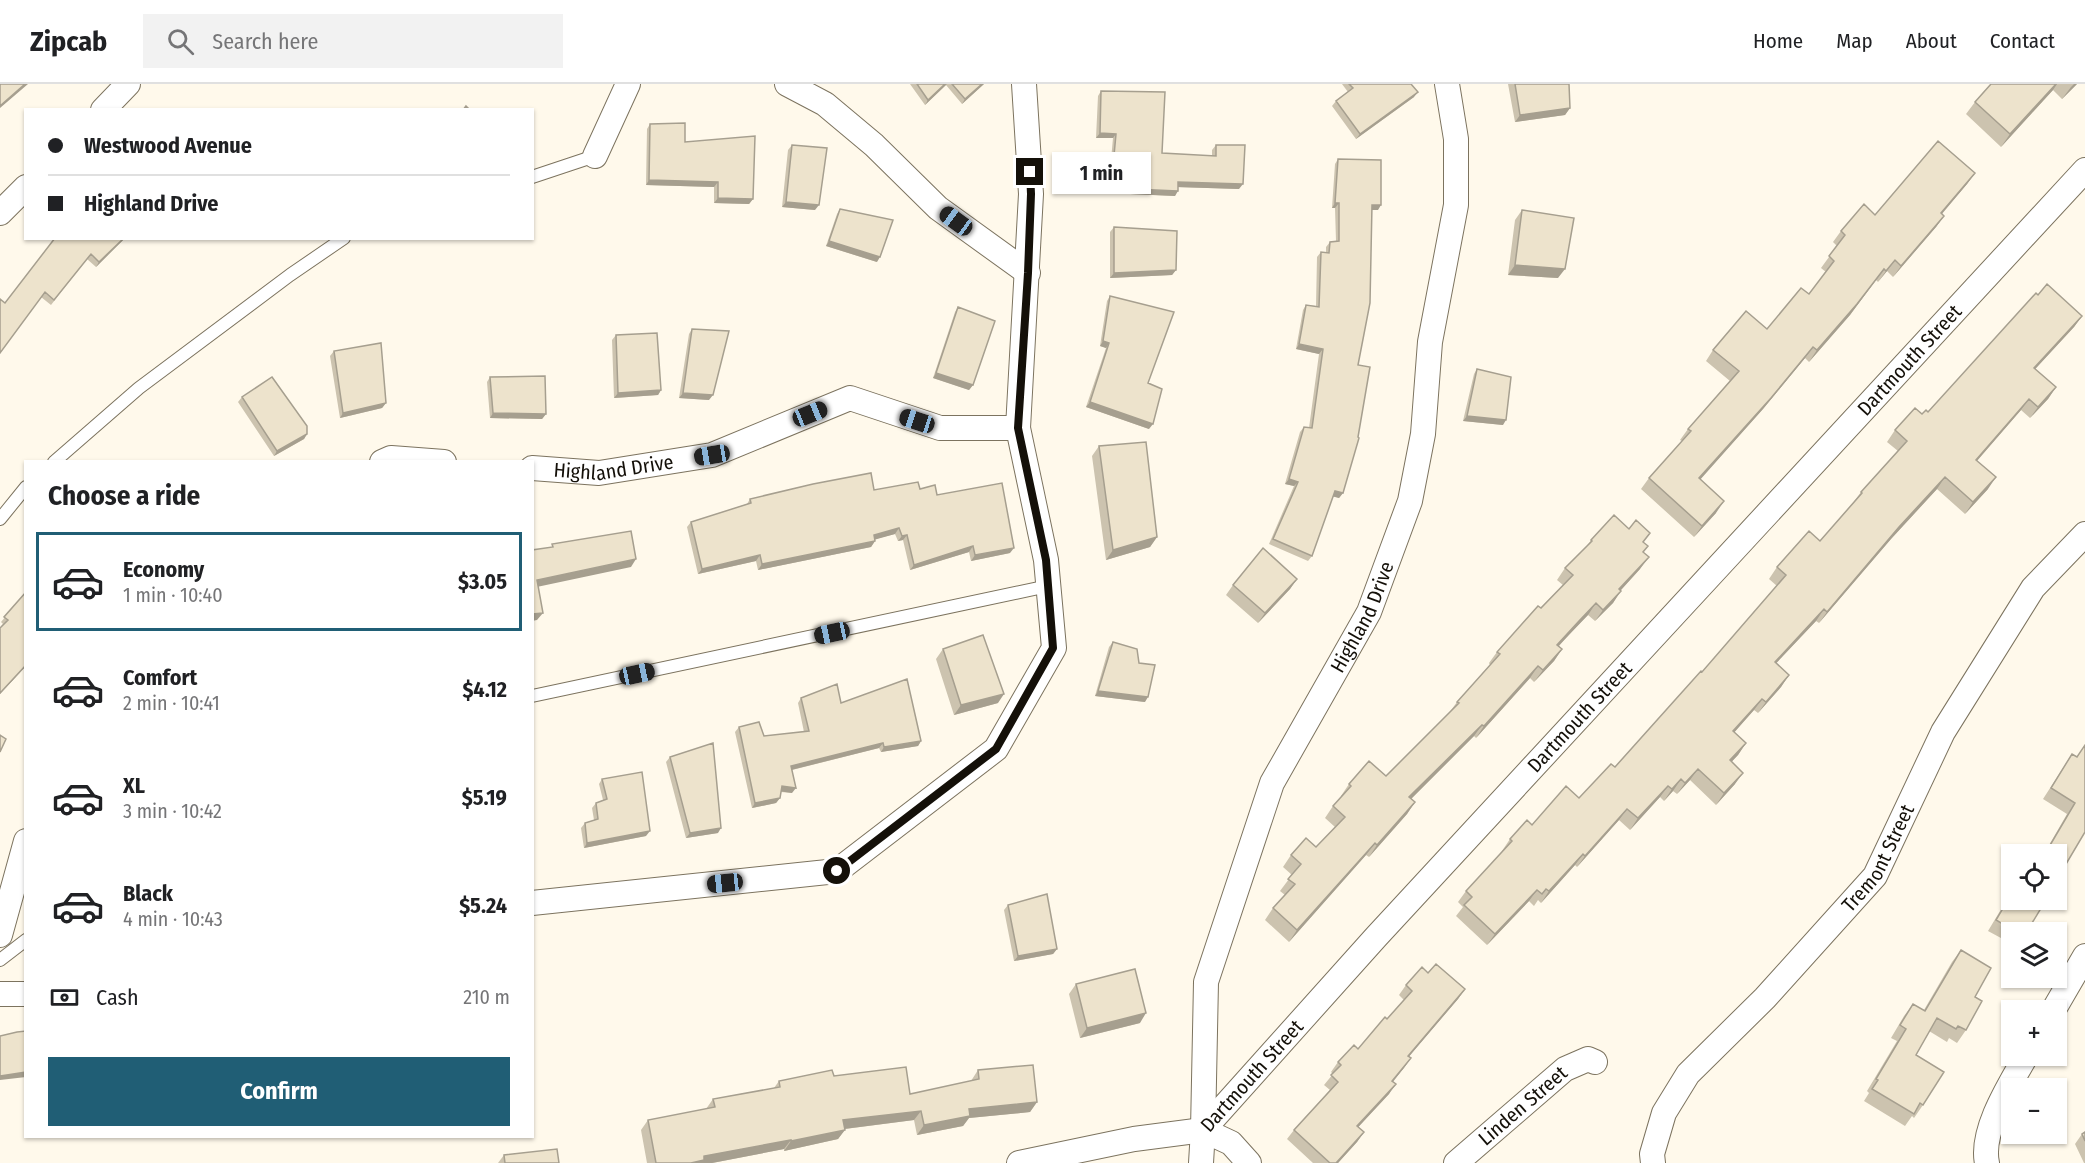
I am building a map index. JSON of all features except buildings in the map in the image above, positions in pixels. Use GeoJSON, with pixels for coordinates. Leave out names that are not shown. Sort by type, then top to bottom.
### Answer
{"type":"FeatureCollection","features":[{"type":"Feature","properties":{"kind":"street"},"geometry":{"type":"LineString","coordinates":[[105,108],[128,84]]}},
{"type":"Feature","properties":{"kind":"street"},"geometry":{"type":"LineString","coordinates":[[595,156],[628,84]]}},
{"type":"Feature","properties":{"kind":"street"},"geometry":{"type":"LineString","coordinates":[[787,84],[825,104],[874,145],[938,208],[1028,273]]}},
{"type":"Feature","properties":{"kind":"street"},"geometry":{"type":"LineString","coordinates":[[534,903],[837,871],[996,749],[1053,648],[1046,560],[1018,428],[1031,194],[1024,84]]}},
{"type":"Feature","properties":{"kind":"street","name":"Highland Drive"},"geometry":{"type":"LineString","coordinates":[[1203,1130],[1206,982],[1272,783],[1369,612],[1410,501],[1423,434],[1430,342],[1456,205],[1456,139],[1447,84]]}},
{"type":"Feature","properties":{"kind":"street","name":"Dartmouth Street"},"geometry":{"type":"LineString","coordinates":[[1019,1163],[1134,1139],[1203,1130],[1376,937],[2085,170]]}},
{"type":"Feature","properties":{"kind":"street"},"geometry":{"type":"LineString","coordinates":[[0,213],[24,190]]}},
{"type":"Feature","properties":{"kind":"street","name":"Highland Drive"},"geometry":{"type":"LineString","coordinates":[[534,468],[599,473],[712,455],[850,398],[940,428],[1018,428]]}},
{"type":"Feature","properties":{"kind":"street"},"geometry":{"type":"LineString","coordinates":[[386,460],[391,458],[418,460]]}},
{"type":"Feature","properties":{"kind":"street","name":"Tremont Street"},"geometry":{"type":"LineString","coordinates":[[1653,1163],[1652,1154],[1664,1113],[1688,1074],[1765,998],[1875,876],[1943,732],[2034,588],[2085,534]]}},
{"type":"Feature","properties":{"kind":"street"},"geometry":{"type":"LineString","coordinates":[[0,935],[24,848]]}},
{"type":"Feature","properties":{"kind":"street"},"geometry":{"type":"LineString","coordinates":[[2060,1000],[2085,957]]}},
{"type":"Feature","properties":{"kind":"street"},"geometry":{"type":"LineString","coordinates":[[0,994],[24,994]]}},
{"type":"Feature","properties":{"kind":"street","name":"Linden Street"},"geometry":{"type":"LineString","coordinates":[[1456,1163],[1565,1069],[1588,1059],[1595,1062]]}},
{"type":"Feature","properties":{"kind":"street"},"geometry":{"type":"LineString","coordinates":[[1987,1163],[1987,1133],[2020,1066]]}},
{"type":"Feature","properties":{"kind":"street"},"geometry":{"type":"LineString","coordinates":[[1193,1163],[1203,1130]]}},
{"type":"Feature","properties":{"kind":"street"},"geometry":{"type":"LineString","coordinates":[[1201,1163],[1203,1130]]}},
{"type":"Feature","properties":{"kind":"street"},"geometry":{"type":"LineString","coordinates":[[1203,1130],[1231,1143],[1249,1163]]}},
{"type":"Feature","properties":{"kind":"lane"},"geometry":{"type":"LineString","coordinates":[[534,176],[595,156]]}},
{"type":"Feature","properties":{"kind":"lane"},"geometry":{"type":"LineString","coordinates":[[56,460],[139,388],[290,275],[341,240]]}},
{"type":"Feature","properties":{"kind":"lane"},"geometry":{"type":"LineString","coordinates":[[0,519],[24,489]]}},
{"type":"Feature","properties":{"kind":"lane"},"geometry":{"type":"LineString","coordinates":[[534,696],[1048,586]]}},
{"type":"Feature","properties":{"kind":"lane"},"geometry":{"type":"LineString","coordinates":[[0,960],[24,942]]}},
{"type":"Feature","properties":{"kind":"route"},"geometry":{"type":"LineString","coordinates":[[837,871],[996,749],[1053,648],[1046,560],[1018,428],[1028,273],[1030,172]]}}]}
